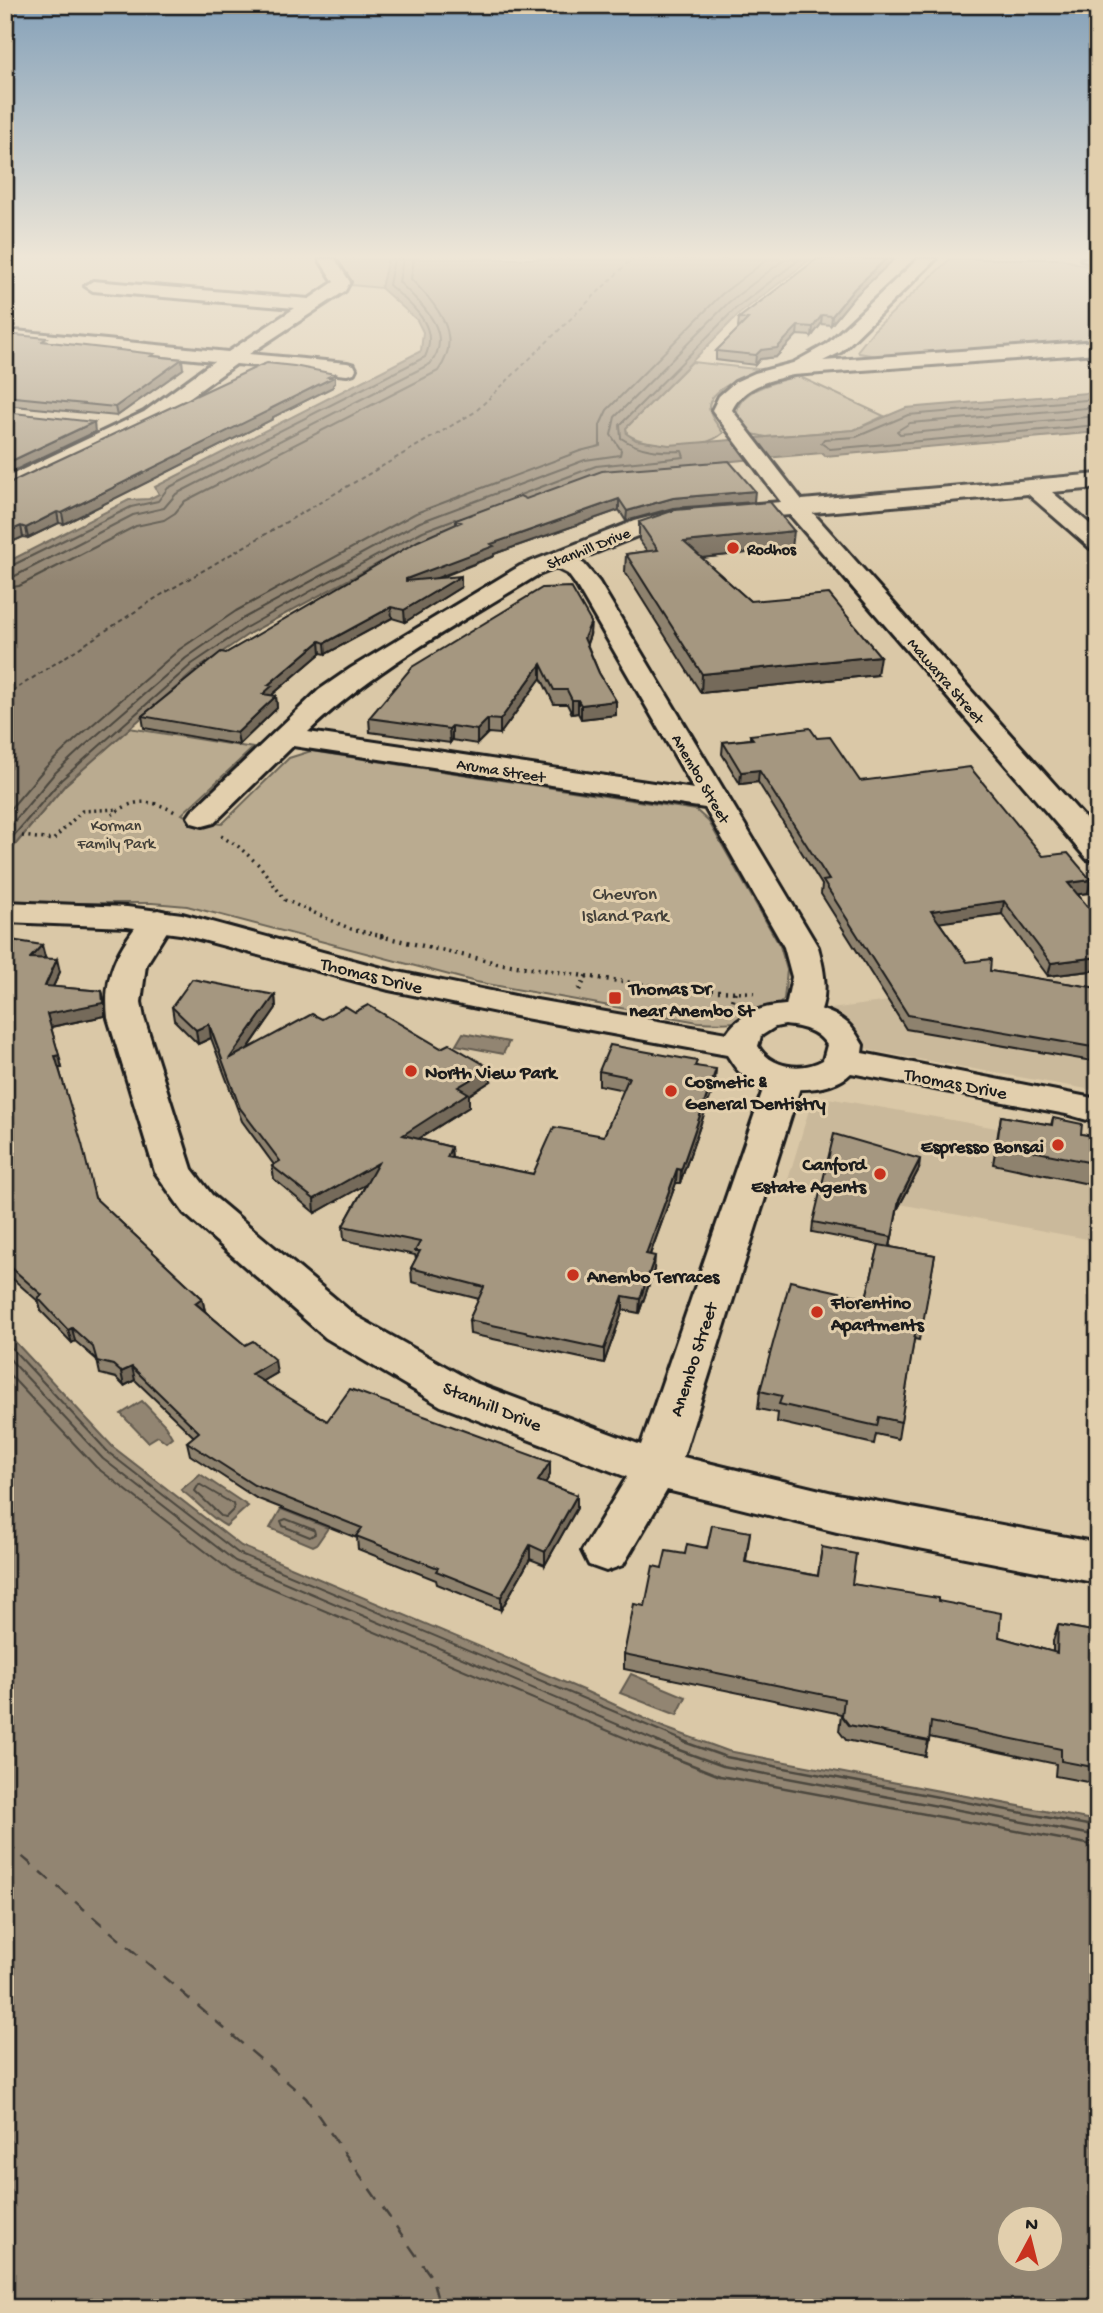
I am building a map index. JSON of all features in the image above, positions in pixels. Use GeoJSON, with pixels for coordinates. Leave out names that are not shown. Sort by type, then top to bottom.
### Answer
{"type":"FeatureCollection","features":[{"type":"Feature","properties":{"kind":"street"},"geometry":{"type":"LineString","coordinates":[[5,487],[131,427],[159,411],[219,367]]}},
{"type":"Feature","properties":{"kind":"street"},"geometry":{"type":"LineString","coordinates":[[325,367],[347,369]]}},
{"type":"Feature","properties":{"kind":"street"},"geometry":{"type":"LineString","coordinates":[[793,369],[797,367]]}},
{"type":"Feature","properties":{"kind":"street"},"geometry":{"type":"LineString","coordinates":[[793,369],[822,367]]}},
{"type":"Feature","properties":{"kind":"street","name":"Mawarra Street"},"geometry":{"type":"LineString","coordinates":[[793,369],[747,383],[725,398],[722,410],[796,507],[1098,852]]}},
{"type":"Feature","properties":{"kind":"street"},"geometry":{"type":"LineString","coordinates":[[93,423],[131,427]]}},
{"type":"Feature","properties":{"kind":"street","name":"Stanhill Drive"},"geometry":{"type":"LineString","coordinates":[[199,822],[329,696],[354,677],[522,575],[556,559],[659,520],[1098,481]]}},
{"type":"Feature","properties":{"kind":"street"},"geometry":{"type":"LineString","coordinates":[[1032,486],[1098,543]]}},
{"type":"Feature","properties":{"kind":"street","name":"Anembo Street"},"geometry":{"type":"LineString","coordinates":[[556,559],[576,569],[587,582],[806,960],[809,982],[802,1016]]}},
{"type":"Feature","properties":{"kind":"street","name":"Aruma Street"},"geometry":{"type":"LineString","coordinates":[[287,737],[715,801]]}},
{"type":"Feature","properties":{"kind":"street","name":"Thomas Drive"},"geometry":{"type":"LineString","coordinates":[[5,912],[90,914],[158,920],[217,932],[389,980],[525,1008],[740,1046]]}},
{"type":"Feature","properties":{"kind":"street","name":"Stanhill Drive"},"geometry":{"type":"LineString","coordinates":[[158,920],[138,948],[123,981],[121,993],[126,1018],[174,1172],[198,1204],[341,1327],[457,1394],[656,1469],[837,1513],[1098,1563]]}},
{"type":"Feature","properties":{"kind":"street"},"geometry":{"type":"LineString","coordinates":[[785,1015],[802,1016],[826,1025],[845,1045],[842,1060],[833,1070],[815,1077],[785,1078],[760,1070],[748,1061],[740,1046],[746,1029],[757,1021],[785,1015]]}},
{"type":"Feature","properties":{"kind":"street","name":"Thomas Drive"},"geometry":{"type":"LineString","coordinates":[[842,1060],[1088,1107]]}},
{"type":"Feature","properties":{"kind":"street","name":"Anembo Street"},"geometry":{"type":"LineString","coordinates":[[606,1551],[656,1469],[785,1078]]}},
{"type":"Feature","properties":{"kind":"path"},"geometry":{"type":"LineString","coordinates":[[112,815],[125,803],[142,800],[158,803],[199,822],[239,847],[260,866],[285,900],[351,929],[497,963],[666,988],[758,993]]}},
{"type":"Feature","properties":{"kind":"path"},"geometry":{"type":"LineString","coordinates":[[22,836],[53,840],[82,811],[119,809]]}},
{"type":"Feature","properties":{"kind":"path"},"geometry":{"type":"LineString","coordinates":[[573,999],[587,975]]}},
{"type":"Feature","properties":{"kind":"shaded area"},"geometry":{"type":"Polygon","coordinates":[[[1098,972],[1098,1091],[873,1051],[855,1044],[833,1020],[831,1009],[1098,972]]]}},
{"type":"Feature","properties":{"kind":"shaded area"},"geometry":{"type":"Polygon","coordinates":[[[828,1098],[1098,1146],[1098,1241],[787,1183],[809,1110],[816,1103],[828,1098]]]}},
{"type":"Feature","properties":{"kind":"green space"},"geometry":{"type":"Polygon","coordinates":[[[687,367],[765,370],[732,383],[716,393],[709,407],[710,414],[723,433],[714,439],[690,445],[662,445],[637,439],[627,434],[626,428],[687,367]]]}},
{"type":"Feature","properties":{"kind":"green space"},"geometry":{"type":"Polygon","coordinates":[[[798,376],[884,416],[854,430],[766,437],[748,433],[739,422],[737,414],[744,398],[761,388],[798,376]]]}},
{"type":"Feature","properties":{"kind":"green space","name":"Chevron Island Park"},"geometry":{"type":"Polygon","coordinates":[[[129,728],[253,748],[182,814],[192,820],[222,824],[289,758],[311,751],[696,810],[709,822],[780,946],[787,970],[784,999],[766,1013],[745,1021],[698,1022],[476,982],[187,906],[152,903],[5,903],[5,857],[65,785],[129,728]]]}},
{"type":"Feature","properties":{"kind":"water"},"geometry":{"type":"Polygon","coordinates":[[[390,367],[687,367],[626,428],[627,434],[636,440],[669,445],[854,430],[906,408],[1098,392],[1098,432],[598,473],[427,537],[250,633],[196,670],[65,785],[5,857],[5,563],[129,500],[149,499],[159,494],[155,487],[390,367]]]}},
{"type":"Feature","properties":{"kind":"water"},"geometry":{"type":"Polygon","coordinates":[[[463,1033],[509,1042],[503,1054],[456,1045],[463,1033]]]}},
{"type":"Feature","properties":{"kind":"water"},"geometry":{"type":"Polygon","coordinates":[[[5,1331],[113,1447],[241,1546],[585,1691],[665,1728],[728,1751],[1098,1821],[1098,2308],[5,2308],[5,1331]]]}},
{"type":"Feature","properties":{"kind":"water"},"geometry":{"type":"Polygon","coordinates":[[[142,1401],[165,1425],[172,1437],[166,1442],[158,1436],[148,1442],[121,1414],[142,1401]]]}},
{"type":"Feature","properties":{"kind":"water"},"geometry":{"type":"Polygon","coordinates":[[[200,1474],[248,1506],[226,1526],[181,1490],[200,1474]]]}},
{"type":"Feature","properties":{"kind":"water"},"geometry":{"type":"Polygon","coordinates":[[[281,1509],[328,1528],[313,1546],[270,1528],[281,1509]]]}},
{"type":"Feature","properties":{"kind":"water"},"geometry":{"type":"Polygon","coordinates":[[[631,1674],[686,1697],[677,1715],[620,1693],[631,1674]]]}},
{"type":"Feature","properties":{"kind":"building"},"geometry":{"type":"Polygon","coordinates":[[[5,367],[171,367],[115,407],[5,396],[5,367]]]}},
{"type":"Feature","properties":{"kind":"building"},"geometry":{"type":"Polygon","coordinates":[[[257,367],[299,367],[335,374],[272,409],[62,513],[57,512],[26,528],[21,526],[5,533],[5,485],[257,367]]]}},
{"type":"Feature","properties":{"kind":"building"},"geometry":{"type":"Polygon","coordinates":[[[5,412],[94,422],[5,464],[5,412]]]}},
{"type":"Feature","properties":{"kind":"building"},"geometry":{"type":"Polygon","coordinates":[[[729,461],[755,491],[673,498],[627,511],[619,499],[491,544],[494,546],[406,579],[461,576],[404,610],[391,607],[325,643],[320,641],[268,685],[272,686],[263,694],[276,696],[237,733],[142,716],[221,652],[226,653],[418,541],[461,522],[456,520],[520,496],[526,499],[602,471],[729,461]]]}},
{"type":"Feature","properties":{"kind":"building"},"geometry":{"type":"Polygon","coordinates":[[[770,502],[794,531],[684,542],[750,601],[829,594],[880,656],[702,674],[626,554],[658,550],[639,522],[675,510],[770,502]]]}},
{"type":"Feature","properties":{"kind":"building"},"geometry":{"type":"Polygon","coordinates":[[[571,587],[591,622],[584,638],[599,673],[616,701],[581,705],[578,700],[572,700],[567,690],[554,690],[541,664],[500,720],[488,719],[477,730],[369,718],[412,667],[542,588],[571,587]]]}},
{"type":"Feature","properties":{"kind":"building"},"geometry":{"type":"Polygon","coordinates":[[[810,728],[817,738],[830,737],[860,781],[970,767],[1043,856],[1068,853],[1091,880],[1068,883],[1098,919],[1098,957],[1051,963],[1004,901],[931,911],[967,962],[991,959],[990,971],[1098,988],[1098,1048],[908,1015],[823,881],[829,880],[759,770],[741,772],[723,742],[753,739],[750,735],[810,728]]]}},
{"type":"Feature","properties":{"kind":"building"},"geometry":{"type":"Polygon","coordinates":[[[5,939],[42,945],[30,958],[57,959],[45,986],[102,991],[103,1003],[47,1014],[59,1055],[55,1056],[82,1144],[95,1198],[202,1298],[195,1303],[245,1345],[253,1341],[275,1360],[251,1374],[327,1421],[350,1389],[550,1462],[538,1481],[577,1495],[545,1552],[530,1545],[501,1597],[436,1571],[438,1568],[356,1536],[362,1528],[254,1485],[187,1442],[199,1432],[132,1367],[121,1372],[113,1365],[97,1361],[93,1347],[72,1328],[68,1330],[38,1298],[42,1295],[5,1262],[5,939]]]}},
{"type":"Feature","properties":{"kind":"building"},"geometry":{"type":"Polygon","coordinates":[[[192,979],[275,995],[229,1059],[312,1014],[322,1019],[345,1006],[355,1012],[368,1005],[441,1048],[449,1044],[490,1068],[458,1087],[468,1093],[403,1135],[451,1147],[447,1157],[533,1174],[554,1127],[604,1136],[629,1077],[599,1071],[610,1045],[697,1061],[695,1066],[716,1069],[681,1170],[677,1169],[646,1254],[655,1256],[640,1299],[623,1296],[604,1349],[469,1320],[484,1287],[411,1268],[420,1251],[415,1251],[420,1242],[343,1226],[378,1163],[314,1199],[272,1166],[280,1161],[240,1108],[209,1024],[196,1030],[172,1007],[192,979]]]}},
{"type":"Feature","properties":{"kind":"building"},"geometry":{"type":"Polygon","coordinates":[[[1001,1116],[1052,1125],[1053,1118],[1082,1124],[1081,1134],[1098,1137],[1098,1164],[997,1144],[1001,1116]]]}},
{"type":"Feature","properties":{"kind":"building"},"geometry":{"type":"Polygon","coordinates":[[[834,1134],[920,1159],[899,1200],[892,1237],[813,1222],[834,1134]]]}},
{"type":"Feature","properties":{"kind":"building"},"geometry":{"type":"Polygon","coordinates":[[[879,1245],[935,1255],[923,1323],[917,1321],[901,1422],[879,1417],[877,1426],[779,1404],[782,1396],[760,1391],[790,1281],[866,1298],[879,1245]]]}},
{"type":"Feature","properties":{"kind":"building"},"geometry":{"type":"Polygon","coordinates":[[[712,1525],[750,1532],[745,1562],[818,1576],[822,1547],[856,1554],[852,1584],[938,1598],[938,1601],[1001,1613],[999,1637],[1057,1653],[1058,1625],[1098,1632],[1098,1768],[1061,1761],[1061,1749],[931,1722],[929,1741],[849,1725],[842,1716],[844,1699],[624,1654],[634,1604],[645,1606],[653,1566],[662,1568],[666,1551],[685,1554],[687,1544],[707,1548],[712,1525]]]}},
{"type":"Feature","properties":{"kind":"ferry route"},"geometry":{"type":"LineString","coordinates":[[5,696],[156,598],[475,412],[521,367]]}},
{"type":"Feature","properties":{"kind":"ferry route"},"geometry":{"type":"LineString","coordinates":[[5,1842],[306,2098],[432,2278],[440,2308]]}},
{"type":"Feature","properties":{"kind":"place","name":"Rodhos"},"geometry":{"type":"Point","coordinates":[733,548]}},
{"type":"Feature","properties":{"kind":"place","name":"Thomas Dr near Anembo St"},"geometry":{"type":"Point","coordinates":[615,998]}},
{"type":"Feature","properties":{"kind":"place","name":"North View Park"},"geometry":{"type":"Point","coordinates":[411,1071]}},
{"type":"Feature","properties":{"kind":"place","name":"Cosmetic & General Dentistry"},"geometry":{"type":"Point","coordinates":[671,1091]}},
{"type":"Feature","properties":{"kind":"place","name":"Espresso Bonsai"},"geometry":{"type":"Point","coordinates":[1058,1145]}},
{"type":"Feature","properties":{"kind":"place","name":"Canford Estate Agents"},"geometry":{"type":"Point","coordinates":[880,1174]}},
{"type":"Feature","properties":{"kind":"place","name":"Anembo Terraces"},"geometry":{"type":"Point","coordinates":[573,1275]}},
{"type":"Feature","properties":{"kind":"place","name":"Florentino Apartments"},"geometry":{"type":"Point","coordinates":[817,1312]}},
{"type":"Feature","properties":{"kind":"park label","name":"Korman Family Park"},"geometry":{"type":"Point","coordinates":[116,833]}}]}
